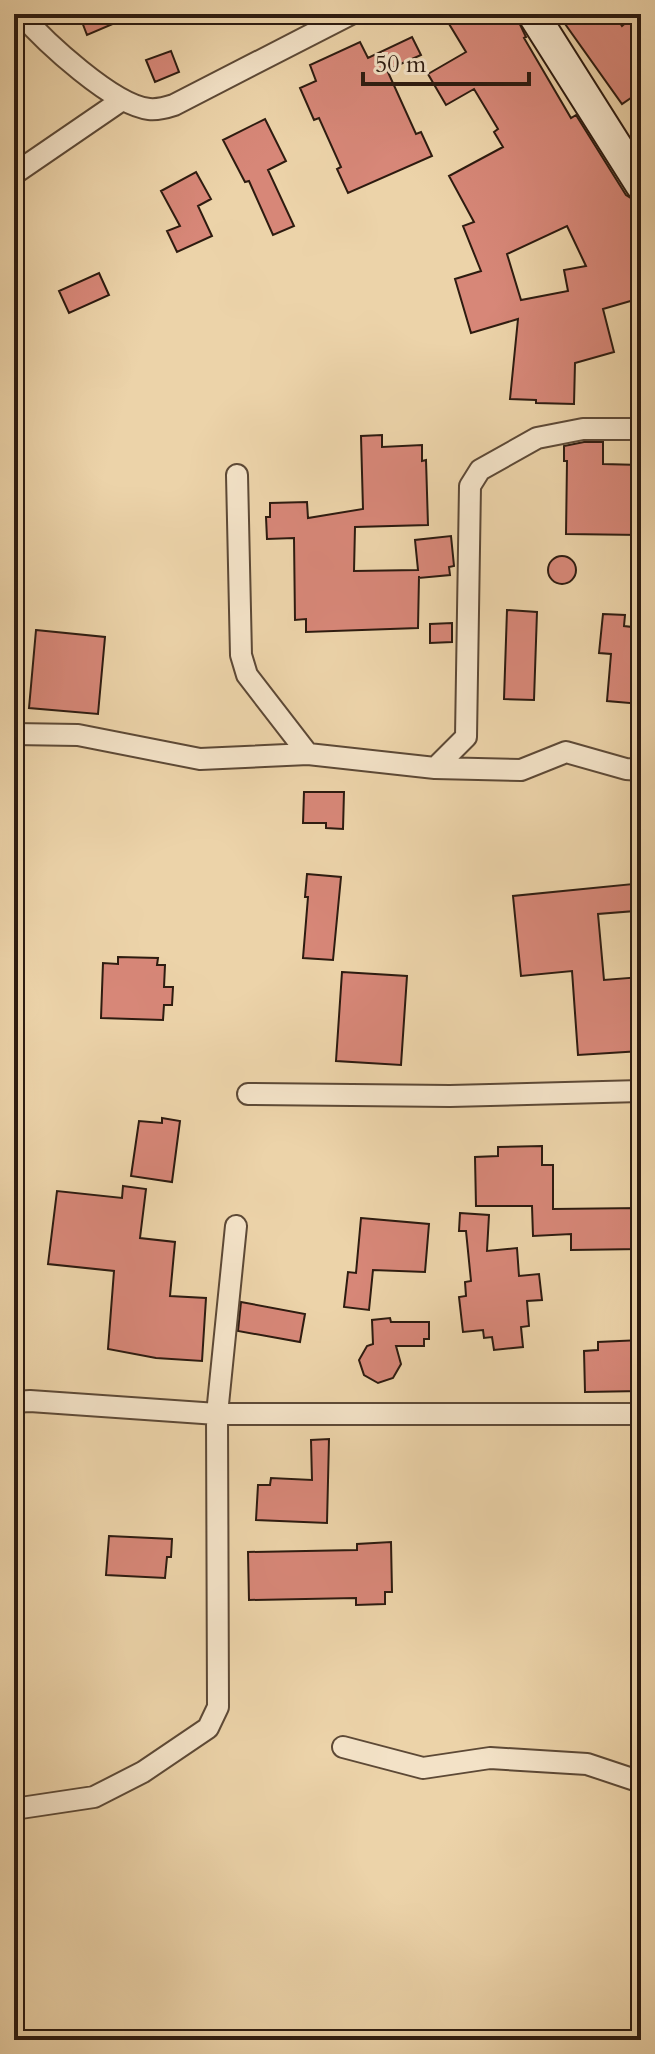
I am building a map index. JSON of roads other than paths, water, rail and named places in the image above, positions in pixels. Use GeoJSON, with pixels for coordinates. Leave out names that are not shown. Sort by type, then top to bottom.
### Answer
{"type":"FeatureCollection","features":[{"type":"Feature","properties":{"kind":"street"},"geometry":{"type":"LineString","coordinates":[[21,14],[64,55],[122,100],[149,109],[174,105],[351,14]]}},
{"type":"Feature","properties":{"kind":"street"},"geometry":{"type":"LineString","coordinates":[[533,14],[641,185]]}},
{"type":"Feature","properties":{"kind":"street"},"geometry":{"type":"LineString","coordinates":[[14,174],[122,100]]}},
{"type":"Feature","properties":{"kind":"street"},"geometry":{"type":"LineString","coordinates":[[435,768],[466,737],[470,486],[480,470],[537,438],[583,429],[641,429]]}},
{"type":"Feature","properties":{"kind":"street"},"geometry":{"type":"LineString","coordinates":[[237,475],[241,655],[247,675],[308,754]]}},
{"type":"Feature","properties":{"kind":"street"},"geometry":{"type":"LineString","coordinates":[[14,734],[78,735],[200,759],[308,754],[435,768],[521,770],[566,752],[626,769],[641,770]]}},
{"type":"Feature","properties":{"kind":"street"},"geometry":{"type":"LineString","coordinates":[[248,1094],[450,1096],[641,1091]]}},
{"type":"Feature","properties":{"kind":"street"},"geometry":{"type":"LineString","coordinates":[[14,1809],[94,1797],[143,1772],[208,1728],[218,1707],[217,1414],[236,1226]]}},
{"type":"Feature","properties":{"kind":"street"},"geometry":{"type":"LineString","coordinates":[[14,1402],[217,1414],[641,1414]]}},
{"type":"Feature","properties":{"kind":"street"},"geometry":{"type":"LineString","coordinates":[[343,1747],[423,1768],[490,1758],[587,1764],[641,1782]]}}]}
